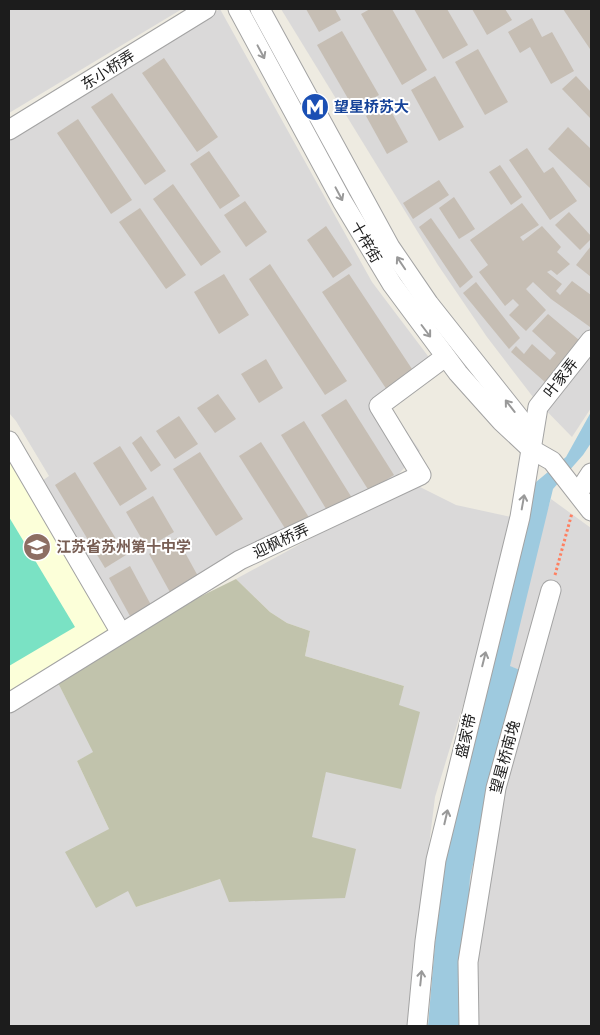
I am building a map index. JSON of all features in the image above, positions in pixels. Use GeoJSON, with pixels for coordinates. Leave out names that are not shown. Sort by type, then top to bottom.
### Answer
{"type":"FeatureCollection","features":[{"type":"Feature","properties":{"kind":"street","name":"东小桥弄"},"geometry":{"type":"LineString","coordinates":[[9,130],[206,9]]}},
{"type":"Feature","properties":{"kind":"street","name":"十梓街"},"geometry":{"type":"LineString","coordinates":[[238,9],[366,243],[392,284],[445,357],[501,421],[532,449],[552,461],[591,511]]}},
{"type":"Feature","properties":{"kind":"street","name":"十梓街"},"geometry":{"type":"LineString","coordinates":[[260,9],[390,247],[428,304],[525,425],[532,449]]}},
{"type":"Feature","properties":{"kind":"street","name":"叶家弄"},"geometry":{"type":"LineString","coordinates":[[532,449],[538,407],[591,340]]}},
{"type":"Feature","properties":{"kind":"street","name":"迎枫桥弄"},"geometry":{"type":"LineString","coordinates":[[9,703],[240,560],[421,475],[379,406],[445,357]]}},
{"type":"Feature","properties":{"kind":"street"},"geometry":{"type":"LineString","coordinates":[[9,441],[121,634]]}},
{"type":"Feature","properties":{"kind":"street","name":"盛家带"},"geometry":{"type":"LineString","coordinates":[[417,1026],[425,941],[436,860],[520,517],[532,449]]}},
{"type":"Feature","properties":{"kind":"street"},"geometry":{"type":"LineString","coordinates":[[573,487],[591,473]]}},
{"type":"Feature","properties":{"kind":"street","name":"望星桥南堍"},"geometry":{"type":"LineString","coordinates":[[469,1026],[468,962],[496,788],[551,590]]}},
{"type":"Feature","properties":{"kind":"path"},"geometry":{"type":"LineString","coordinates":[[551,590],[573,487]]}},
{"type":"Feature","properties":{"kind":"shaded area"},"geometry":{"type":"Polygon","coordinates":[[[9,9],[182,9],[9,113],[9,9]]]}},
{"type":"Feature","properties":{"kind":"shaded area"},"geometry":{"type":"Polygon","coordinates":[[[220,9],[372,282],[434,364],[386,402],[420,451],[393,480],[125,622],[42,481],[49,476],[16,421],[9,413],[9,138],[220,9]]]}},
{"type":"Feature","properties":{"kind":"shaded area"},"geometry":{"type":"Polygon","coordinates":[[[281,9],[591,9],[591,408],[572,437],[533,397],[487,337],[438,265],[281,9]]]}},
{"type":"Feature","properties":{"kind":"shaded area","name":"江苏省苏州第十中学"},"geometry":{"type":"Polygon","coordinates":[[[9,458],[120,636],[9,701],[9,458]]]}},
{"type":"Feature","properties":{"kind":"shaded area"},"geometry":{"type":"Polygon","coordinates":[[[412,483],[456,505],[516,518],[510,551],[435,797],[425,878],[417,1026],[9,1026],[9,701],[54,675],[94,752],[77,761],[109,829],[136,907],[220,879],[311,837],[326,771],[398,705],[404,686],[305,656],[310,631],[287,623],[270,612],[236,579],[412,483]]]}},
{"type":"Feature","properties":{"kind":"shaded area"},"geometry":{"type":"Polygon","coordinates":[[[551,499],[591,528],[591,1026],[462,1026],[470,877],[520,670],[509,666],[542,527],[551,499]]]}},
{"type":"Feature","properties":{"kind":"shaded area"},"geometry":{"type":"Polygon","coordinates":[[[236,579],[270,612],[287,623],[310,631],[305,656],[404,686],[399,705],[420,712],[401,789],[326,772],[312,837],[356,849],[345,898],[229,902],[220,879],[136,907],[128,891],[96,908],[65,852],[109,829],[77,761],[93,752],[54,675],[120,636],[236,579]]]}},
{"type":"Feature","properties":{"kind":"green space"},"geometry":{"type":"Polygon","coordinates":[[[9,517],[75,627],[9,666],[9,517]]]}},
{"type":"Feature","properties":{"kind":"water"},"geometry":{"type":"Polygon","coordinates":[[[591,412],[591,443],[553,489],[510,666],[520,670],[470,877],[462,1026],[428,1026],[439,895],[455,809],[482,692],[510,598],[530,487],[566,457],[591,412]]]}},
{"type":"Feature","properties":{"kind":"building"},"geometry":{"type":"Polygon","coordinates":[[[306,9],[335,9],[341,20],[319,32],[306,9]]]}},
{"type":"Feature","properties":{"kind":"building"},"geometry":{"type":"Polygon","coordinates":[[[370,9],[392,9],[427,70],[402,85],[361,14],[370,9]]]}},
{"type":"Feature","properties":{"kind":"building"},"geometry":{"type":"Polygon","coordinates":[[[414,9],[447,9],[468,45],[443,59],[414,9]]]}},
{"type":"Feature","properties":{"kind":"building"},"geometry":{"type":"Polygon","coordinates":[[[472,9],[505,9],[512,20],[487,35],[472,9]]]}},
{"type":"Feature","properties":{"kind":"building"},"geometry":{"type":"Polygon","coordinates":[[[563,9],[591,9],[590,49],[563,9]]]}},
{"type":"Feature","properties":{"kind":"building"},"geometry":{"type":"Polygon","coordinates":[[[532,18],[542,37],[552,32],[574,71],[551,84],[530,47],[520,53],[508,32],[532,18]]]}},
{"type":"Feature","properties":{"kind":"building"},"geometry":{"type":"Polygon","coordinates":[[[342,31],[379,95],[354,109],[317,45],[342,31]]]}},
{"type":"Feature","properties":{"kind":"building"},"geometry":{"type":"Polygon","coordinates":[[[478,49],[508,102],[485,115],[455,62],[478,49]]]}},
{"type":"Feature","properties":{"kind":"building"},"geometry":{"type":"Polygon","coordinates":[[[164,58],[218,137],[197,152],[142,73],[164,58]]]}},
{"type":"Feature","properties":{"kind":"building"},"geometry":{"type":"Polygon","coordinates":[[[435,76],[464,127],[439,141],[411,90],[435,76]]]}},
{"type":"Feature","properties":{"kind":"building"},"geometry":{"type":"Polygon","coordinates":[[[576,76],[591,92],[591,119],[562,89],[576,76]]]}},
{"type":"Feature","properties":{"kind":"building"},"geometry":{"type":"Polygon","coordinates":[[[112,93],[166,171],[145,185],[91,107],[112,93]]]}},
{"type":"Feature","properties":{"kind":"building"},"geometry":{"type":"Polygon","coordinates":[[[387,104],[408,142],[387,154],[366,116],[387,104]]]}},
{"type":"Feature","properties":{"kind":"building"},"geometry":{"type":"Polygon","coordinates":[[[78,119],[132,200],[111,214],[57,133],[78,119]]]}},
{"type":"Feature","properties":{"kind":"building"},"geometry":{"type":"Polygon","coordinates":[[[568,127],[591,149],[590,188],[548,149],[568,127]]]}},
{"type":"Feature","properties":{"kind":"building"},"geometry":{"type":"Polygon","coordinates":[[[527,148],[544,173],[553,167],[577,201],[550,220],[509,160],[527,148]]]}},
{"type":"Feature","properties":{"kind":"building"},"geometry":{"type":"Polygon","coordinates":[[[209,151],[240,196],[220,209],[190,164],[209,151]]]}},
{"type":"Feature","properties":{"kind":"building"},"geometry":{"type":"Polygon","coordinates":[[[500,165],[522,197],[511,205],[489,172],[500,165]]]}},
{"type":"Feature","properties":{"kind":"building"},"geometry":{"type":"Polygon","coordinates":[[[439,180],[449,195],[413,219],[403,203],[439,180]]]}},
{"type":"Feature","properties":{"kind":"building"},"geometry":{"type":"Polygon","coordinates":[[[173,184],[221,252],[201,266],[153,199],[173,184]]]}},
{"type":"Feature","properties":{"kind":"building"},"geometry":{"type":"Polygon","coordinates":[[[454,197],[475,229],[459,239],[439,208],[454,197]]]}},
{"type":"Feature","properties":{"kind":"building"},"geometry":{"type":"Polygon","coordinates":[[[245,201],[267,232],[246,247],[224,215],[245,201]]]}},
{"type":"Feature","properties":{"kind":"building"},"geometry":{"type":"Polygon","coordinates":[[[522,203],[539,225],[520,237],[523,241],[542,226],[561,247],[557,252],[570,264],[557,275],[551,270],[547,272],[562,284],[556,291],[560,295],[572,281],[591,295],[590,327],[551,299],[533,282],[526,289],[546,310],[526,331],[509,315],[519,305],[513,299],[505,306],[479,272],[488,265],[470,240],[522,203]]]}},
{"type":"Feature","properties":{"kind":"building"},"geometry":{"type":"Polygon","coordinates":[[[140,208],[186,275],[166,289],[119,222],[140,208]]]}},
{"type":"Feature","properties":{"kind":"building"},"geometry":{"type":"Polygon","coordinates":[[[569,212],[591,236],[591,239],[580,250],[555,225],[569,212]]]}},
{"type":"Feature","properties":{"kind":"building"},"geometry":{"type":"Polygon","coordinates":[[[431,218],[473,277],[460,288],[419,227],[431,218]]]}},
{"type":"Feature","properties":{"kind":"building"},"geometry":{"type":"Polygon","coordinates":[[[326,226],[352,265],[333,278],[307,240],[326,226]]]}},
{"type":"Feature","properties":{"kind":"building"},"geometry":{"type":"Polygon","coordinates":[[[591,246],[591,277],[576,265],[591,246]]]}},
{"type":"Feature","properties":{"kind":"building"},"geometry":{"type":"Polygon","coordinates":[[[270,264],[347,381],[325,395],[249,279],[270,264]]]}},
{"type":"Feature","properties":{"kind":"building"},"geometry":{"type":"Polygon","coordinates":[[[224,274],[249,315],[219,334],[194,292],[224,274]]]}},
{"type":"Feature","properties":{"kind":"building"},"geometry":{"type":"Polygon","coordinates":[[[349,274],[414,372],[387,390],[322,292],[349,274]]]}},
{"type":"Feature","properties":{"kind":"building"},"geometry":{"type":"Polygon","coordinates":[[[476,282],[520,338],[509,349],[463,293],[476,282]]]}},
{"type":"Feature","properties":{"kind":"building"},"geometry":{"type":"Polygon","coordinates":[[[548,314],[579,340],[546,383],[511,352],[516,346],[524,354],[532,344],[550,360],[556,353],[532,331],[548,314]]]}},
{"type":"Feature","properties":{"kind":"building"},"geometry":{"type":"Polygon","coordinates":[[[266,359],[283,388],[259,403],[241,374],[266,359]]]}},
{"type":"Feature","properties":{"kind":"building"},"geometry":{"type":"Polygon","coordinates":[[[218,394],[236,419],[215,433],[197,408],[218,394]]]}},
{"type":"Feature","properties":{"kind":"building"},"geometry":{"type":"Polygon","coordinates":[[[346,399],[394,475],[369,491],[321,415],[346,399]]]}},
{"type":"Feature","properties":{"kind":"building"},"geometry":{"type":"Polygon","coordinates":[[[179,416],[198,444],[175,459],[156,431],[179,416]]]}},
{"type":"Feature","properties":{"kind":"building"},"geometry":{"type":"Polygon","coordinates":[[[304,421],[352,498],[328,512],[281,435],[304,421]]]}},
{"type":"Feature","properties":{"kind":"building"},"geometry":{"type":"Polygon","coordinates":[[[141,436],[161,465],[151,472],[132,443],[141,436]]]}},
{"type":"Feature","properties":{"kind":"building"},"geometry":{"type":"Polygon","coordinates":[[[261,442],[310,519],[288,533],[239,456],[261,442]]]}},
{"type":"Feature","properties":{"kind":"building"},"geometry":{"type":"Polygon","coordinates":[[[120,446],[147,489],[120,506],[93,463],[120,446]]]}},
{"type":"Feature","properties":{"kind":"building"},"geometry":{"type":"Polygon","coordinates":[[[200,452],[243,519],[216,536],[173,469],[200,452]]]}},
{"type":"Feature","properties":{"kind":"building"},"geometry":{"type":"Polygon","coordinates":[[[75,472],[126,555],[105,568],[55,485],[75,472]]]}},
{"type":"Feature","properties":{"kind":"building"},"geometry":{"type":"Polygon","coordinates":[[[153,496],[174,532],[147,548],[126,512],[153,496]]]}},
{"type":"Feature","properties":{"kind":"building"},"geometry":{"type":"Polygon","coordinates":[[[177,538],[199,578],[171,594],[149,554],[177,538]]]}},
{"type":"Feature","properties":{"kind":"building"},"geometry":{"type":"Polygon","coordinates":[[[130,566],[151,605],[130,616],[109,578],[130,566]]]}},
{"type":"Feature","properties":{"kind":"place","name":"望星桥苏大"},"geometry":{"type":"Point","coordinates":[315,107]}},
{"type":"Feature","properties":{"kind":"place","name":"江苏省苏州第十中学"},"geometry":{"type":"Point","coordinates":[37,547]}}]}
